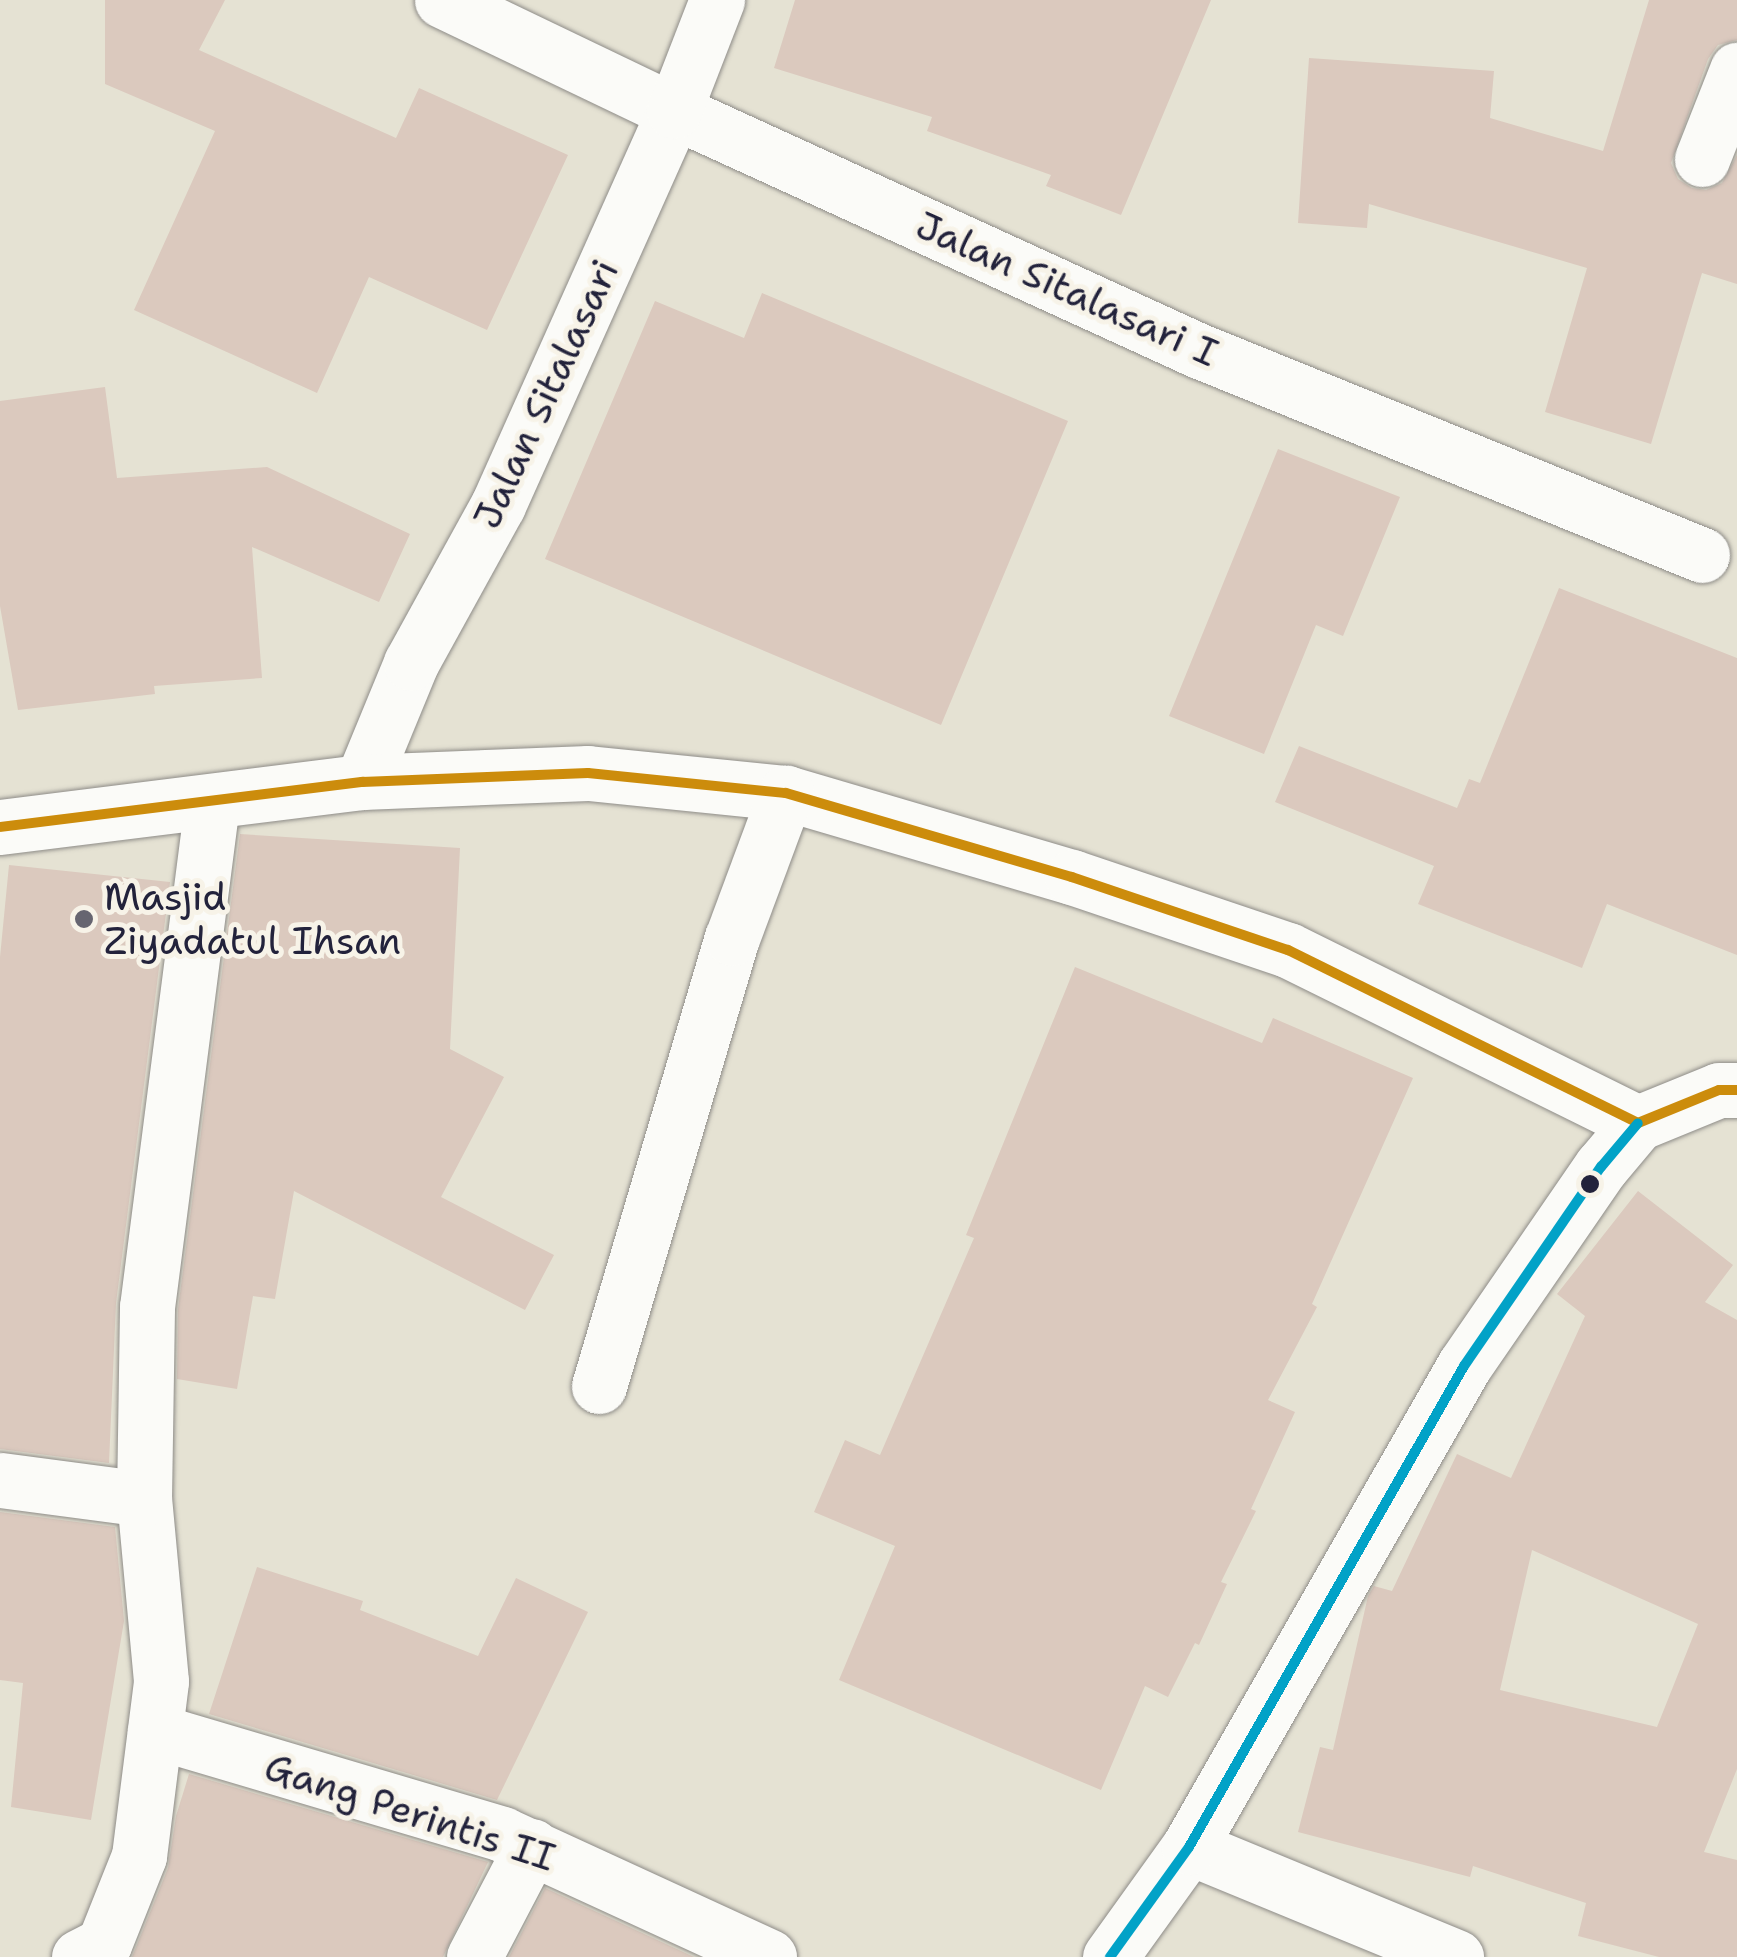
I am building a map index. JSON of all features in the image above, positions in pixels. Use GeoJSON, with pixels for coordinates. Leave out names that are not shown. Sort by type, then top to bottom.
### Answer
{"type":"FeatureCollection","features":[{"type":"Feature","properties":{"kind":"street","name":"Jalan Sitalasari I"},"geometry":{"type":"LineString","coordinates":[[442,0],[674,112],[1197,350],[1702,555]]}},
{"type":"Feature","properties":{"kind":"street","name":"Jalan Sitalasari"},"geometry":{"type":"LineString","coordinates":[[362,782],[411,664],[498,505],[674,112],[717,0]]}},
{"type":"Feature","properties":{"kind":"street"},"geometry":{"type":"LineString","coordinates":[[1702,158],[1737,70]]}},
{"type":"Feature","properties":{"kind":"street"},"geometry":{"type":"LineString","coordinates":[[0,827],[212,804],[362,782],[588,773],[786,793],[1072,877],[1288,950],[1638,1122]]}},
{"type":"Feature","properties":{"kind":"street"},"geometry":{"type":"LineString","coordinates":[[598,1386],[732,938],[786,793]]}},
{"type":"Feature","properties":{"kind":"street"},"geometry":{"type":"LineString","coordinates":[[79,1957],[104,1944],[139,1856],[161,1681],[144,1499],[147,1307],[212,804]]}},
{"type":"Feature","properties":{"kind":"street"},"geometry":{"type":"LineString","coordinates":[[1110,1957],[1189,1847],[1464,1366],[1601,1167],[1638,1122],[1719,1090],[1737,1090]]}},
{"type":"Feature","properties":{"kind":"street"},"geometry":{"type":"LineString","coordinates":[[0,1480],[144,1499]]}},
{"type":"Feature","properties":{"kind":"street","name":"Gang Perintis II"},"geometry":{"type":"LineString","coordinates":[[155,1731],[532,1846],[769,1957]]}},
{"type":"Feature","properties":{"kind":"street"},"geometry":{"type":"LineString","coordinates":[[474,1957],[532,1846]]}},
{"type":"Feature","properties":{"kind":"street"},"geometry":{"type":"LineString","coordinates":[[1189,1847],[1456,1957]]}},
{"type":"Feature","properties":{"kind":"building"},"geometry":{"type":"Polygon","coordinates":[[[105,0],[225,0],[199,50],[396,138],[419,88],[568,155],[487,330],[369,277],[317,393],[134,310],[215,131],[105,84],[105,0]]]}},
{"type":"Feature","properties":{"kind":"building"},"geometry":{"type":"Polygon","coordinates":[[[795,0],[1211,0],[1121,215],[1046,186],[1051,175],[927,131],[932,117],[774,68],[795,0]]]}},
{"type":"Feature","properties":{"kind":"building"},"geometry":{"type":"Polygon","coordinates":[[[1649,0],[1737,0],[1737,40],[1718,45],[1708,59],[1671,163],[1678,179],[1692,188],[1706,190],[1722,183],[1737,155],[1737,284],[1702,273],[1651,444],[1545,412],[1587,268],[1369,204],[1367,228],[1298,223],[1309,58],[1494,71],[1490,118],[1603,151],[1649,0]]]}},
{"type":"Feature","properties":{"kind":"building"},"geometry":{"type":"Polygon","coordinates":[[[762,293],[1068,421],[941,725],[545,559],[655,301],[744,338],[762,293]]]}},
{"type":"Feature","properties":{"kind":"building"},"geometry":{"type":"Polygon","coordinates":[[[105,387],[117,478],[267,467],[410,534],[379,602],[252,547],[262,678],[154,686],[155,694],[18,710],[0,606],[0,401],[105,387]]]}},
{"type":"Feature","properties":{"kind":"building"},"geometry":{"type":"Polygon","coordinates":[[[1278,449],[1400,497],[1343,636],[1316,625],[1264,754],[1169,716],[1278,449]]]}},
{"type":"Feature","properties":{"kind":"building"},"geometry":{"type":"Polygon","coordinates":[[[1559,588],[1737,658],[1737,955],[1607,904],[1582,968],[1418,904],[1434,866],[1275,802],[1299,746],[1457,808],[1469,779],[1480,783],[1559,588]]]}},
{"type":"Feature","properties":{"kind":"building"},"geometry":{"type":"Polygon","coordinates":[[[240,834],[460,848],[450,1049],[504,1077],[441,1197],[554,1255],[525,1310],[294,1191],[275,1299],[253,1296],[237,1389],[177,1379],[178,1309],[240,834]]]}},
{"type":"Feature","properties":{"kind":"building"},"geometry":{"type":"Polygon","coordinates":[[[9,865],[170,882],[116,1303],[109,1463],[0,1449],[0,957],[9,865]]]}},
{"type":"Feature","properties":{"kind":"building"},"geometry":{"type":"Polygon","coordinates":[[[1075,967],[1262,1043],[1273,1018],[1413,1078],[1312,1304],[1317,1307],[1268,1400],[1295,1412],[1251,1509],[1256,1511],[1221,1582],[1227,1584],[1199,1645],[1195,1643],[1168,1697],[1145,1686],[1101,1790],[839,1680],[895,1546],[814,1512],[845,1440],[880,1455],[974,1238],[966,1235],[1075,967]]]}},
{"type":"Feature","properties":{"kind":"building"},"geometry":{"type":"Polygon","coordinates":[[[1638,1191],[1733,1265],[1705,1302],[1737,1320],[1737,1769],[1704,1852],[1737,1860],[1737,1957],[1659,1957],[1578,1936],[1586,1903],[1473,1866],[1470,1877],[1298,1832],[1320,1747],[1333,1750],[1368,1596],[1374,1586],[1392,1591],[1457,1454],[1511,1478],[1585,1316],[1557,1294],[1638,1191]],[[1532,1550],[1500,1690],[1657,1727],[1698,1624],[1532,1550]]]}},
{"type":"Feature","properties":{"kind":"building"},"geometry":{"type":"Polygon","coordinates":[[[0,1512],[115,1527],[124,1621],[91,1820],[11,1807],[23,1683],[0,1680],[0,1512]]]}},
{"type":"Feature","properties":{"kind":"building"},"geometry":{"type":"Polygon","coordinates":[[[257,1567],[363,1601],[360,1610],[478,1656],[516,1578],[588,1612],[497,1800],[209,1714],[257,1567]]]}},
{"type":"Feature","properties":{"kind":"building"},"geometry":{"type":"Polygon","coordinates":[[[189,1774],[488,1862],[443,1957],[132,1957],[168,1868],[176,1816],[189,1774]]]}},
{"type":"Feature","properties":{"kind":"building"},"geometry":{"type":"Polygon","coordinates":[[[545,1888],[694,1957],[509,1957],[545,1888]]]}},
{"type":"Feature","properties":{"kind":"transit line"},"geometry":{"type":"LineString","coordinates":[[0,827],[362,782],[588,773],[786,793],[1072,877],[1288,950],[1638,1123],[1719,1090],[1737,1090]]}},
{"type":"Feature","properties":{"kind":"transit line"},"geometry":{"type":"LineString","coordinates":[[1110,1957],[1189,1847],[1464,1366],[1601,1167],[1638,1123]]}},
{"type":"Feature","properties":{"kind":"place","name":"Masjid Ziyadatul Ihsan"},"geometry":{"type":"Point","coordinates":[84,919]}}]}
